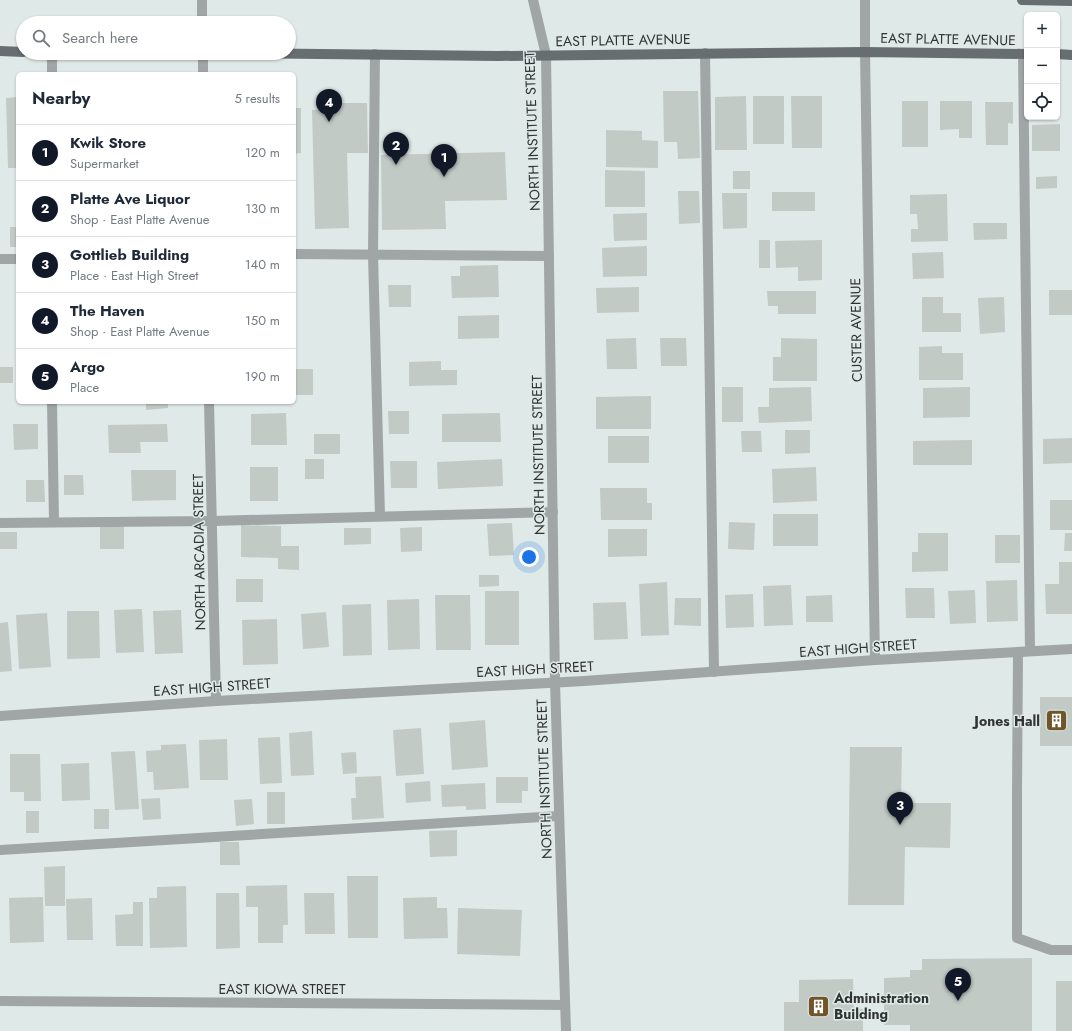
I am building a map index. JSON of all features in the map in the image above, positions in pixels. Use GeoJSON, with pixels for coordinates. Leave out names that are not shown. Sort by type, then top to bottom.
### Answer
{"type":"FeatureCollection","features":[{"type":"Feature","properties":{"kind":"main road"},"geometry":{"type":"LineString","coordinates":[[1022,0],[1072,1]]}},
{"type":"Feature","properties":{"kind":"main road"},"geometry":{"type":"LineString","coordinates":[[0,51],[16,52]]}},
{"type":"Feature","properties":{"kind":"main road","name":"EAST PLATTE AVENUE"},"geometry":{"type":"LineString","coordinates":[[296,53],[498,56],[865,52],[1024,54]]}},
{"type":"Feature","properties":{"kind":"main road"},"geometry":{"type":"LineString","coordinates":[[1060,54],[1072,55]]}},
{"type":"Feature","properties":{"kind":"street"},"geometry":{"type":"LineString","coordinates":[[202,0],[202,16]]}},
{"type":"Feature","properties":{"kind":"street","name":"NORTH INSTITUTE STREET"},"geometry":{"type":"LineString","coordinates":[[533,0],[546,55],[555,682],[566,1031]]}},
{"type":"Feature","properties":{"kind":"street","name":"CUSTER AVENUE"},"geometry":{"type":"LineString","coordinates":[[865,0],[875,660]]}},
{"type":"Feature","properties":{"kind":"street"},"geometry":{"type":"LineString","coordinates":[[705,53],[714,672]]}},
{"type":"Feature","properties":{"kind":"street"},"geometry":{"type":"LineString","coordinates":[[375,54],[373,255],[380,516]]}},
{"type":"Feature","properties":{"kind":"street"},"geometry":{"type":"LineString","coordinates":[[52,60],[52,72]]}},
{"type":"Feature","properties":{"kind":"street"},"geometry":{"type":"LineString","coordinates":[[203,60],[203,72]]}},
{"type":"Feature","properties":{"kind":"street"},"geometry":{"type":"LineString","coordinates":[[1025,84],[1030,651]]}},
{"type":"Feature","properties":{"kind":"street"},"geometry":{"type":"LineString","coordinates":[[296,254],[549,256]]}},
{"type":"Feature","properties":{"kind":"street"},"geometry":{"type":"LineString","coordinates":[[0,259],[16,259]]}},
{"type":"Feature","properties":{"kind":"street"},"geometry":{"type":"LineString","coordinates":[[52,404],[54,522]]}},
{"type":"Feature","properties":{"kind":"street","name":"NORTH ARCADIA STREET"},"geometry":{"type":"LineString","coordinates":[[209,404],[216,701]]}},
{"type":"Feature","properties":{"kind":"street"},"geometry":{"type":"LineString","coordinates":[[0,522],[212,521],[553,512]]}},
{"type":"Feature","properties":{"kind":"street","name":"EAST HIGH STREET"},"geometry":{"type":"LineString","coordinates":[[0,716],[216,701],[555,682],[1072,648]]}},
{"type":"Feature","properties":{"kind":"street"},"geometry":{"type":"LineString","coordinates":[[1018,652],[1017,938],[1051,950],[1072,950]]}},
{"type":"Feature","properties":{"kind":"street"},"geometry":{"type":"LineString","coordinates":[[0,850],[559,816]]}},
{"type":"Feature","properties":{"kind":"street","name":"EAST KIOWA STREET"},"geometry":{"type":"LineString","coordinates":[[0,1001],[564,1005]]}},
{"type":"Feature","properties":{"kind":"building"},"geometry":{"type":"Polygon","coordinates":[[[663,91],[698,91],[700,158],[678,159],[677,142],[664,142],[663,91]]]}},
{"type":"Feature","properties":{"kind":"building"},"geometry":{"type":"Polygon","coordinates":[[[746,96],[747,150],[715,150],[715,97],[746,96]]]}},
{"type":"Feature","properties":{"kind":"building"},"geometry":{"type":"Polygon","coordinates":[[[753,96],[784,96],[784,144],[753,144],[753,96]]]}},
{"type":"Feature","properties":{"kind":"building"},"geometry":{"type":"Polygon","coordinates":[[[791,96],[822,96],[822,148],[792,148],[791,96]]]}},
{"type":"Feature","properties":{"kind":"building"},"geometry":{"type":"Polygon","coordinates":[[[16,97],[16,168],[8,168],[6,98],[16,97]]]}},
{"type":"Feature","properties":{"kind":"building"},"geometry":{"type":"Polygon","coordinates":[[[902,101],[928,101],[928,147],[902,147],[902,101]]]}},
{"type":"Feature","properties":{"kind":"building"},"geometry":{"type":"Polygon","coordinates":[[[940,101],[972,101],[972,138],[959,138],[959,129],[940,130],[940,101]]]}},
{"type":"Feature","properties":{"kind":"building"},"geometry":{"type":"Polygon","coordinates":[[[985,102],[1013,102],[1013,124],[1008,123],[1008,145],[986,145],[985,102]]]}},
{"type":"Feature","properties":{"kind":"building"},"geometry":{"type":"Polygon","coordinates":[[[340,103],[367,103],[368,153],[347,153],[349,228],[315,229],[312,110],[340,109],[340,103]]]}},
{"type":"Feature","properties":{"kind":"building"},"geometry":{"type":"Polygon","coordinates":[[[296,108],[301,108],[301,153],[296,154],[296,108]]]}},
{"type":"Feature","properties":{"kind":"building"},"geometry":{"type":"Polygon","coordinates":[[[1060,124],[1060,151],[1032,151],[1032,125],[1060,124]]]}},
{"type":"Feature","properties":{"kind":"building"},"geometry":{"type":"Polygon","coordinates":[[[606,130],[642,131],[642,140],[658,141],[658,168],[606,167],[606,130]]]}},
{"type":"Feature","properties":{"kind":"building"},"geometry":{"type":"Polygon","coordinates":[[[505,152],[507,200],[445,201],[446,229],[382,230],[381,155],[505,152]]]}},
{"type":"Feature","properties":{"kind":"building"},"geometry":{"type":"Polygon","coordinates":[[[605,170],[645,171],[645,207],[605,207],[605,170]]]}},
{"type":"Feature","properties":{"kind":"building"},"geometry":{"type":"Polygon","coordinates":[[[733,171],[750,171],[750,189],[733,189],[733,171]]]}},
{"type":"Feature","properties":{"kind":"building"},"geometry":{"type":"Polygon","coordinates":[[[1057,176],[1057,188],[1036,189],[1036,177],[1057,176]]]}},
{"type":"Feature","properties":{"kind":"building"},"geometry":{"type":"Polygon","coordinates":[[[678,191],[699,191],[700,223],[679,224],[678,191]]]}},
{"type":"Feature","properties":{"kind":"building"},"geometry":{"type":"Polygon","coordinates":[[[772,192],[815,192],[815,211],[772,211],[772,192]]]}},
{"type":"Feature","properties":{"kind":"building"},"geometry":{"type":"Polygon","coordinates":[[[722,193],[747,193],[747,228],[723,229],[722,193]]]}},
{"type":"Feature","properties":{"kind":"building"},"geometry":{"type":"Polygon","coordinates":[[[947,194],[948,241],[911,242],[911,229],[918,229],[917,214],[910,214],[910,195],[947,194]]]}},
{"type":"Feature","properties":{"kind":"building"},"geometry":{"type":"Polygon","coordinates":[[[647,213],[647,240],[614,241],[613,214],[647,213]]]}},
{"type":"Feature","properties":{"kind":"building"},"geometry":{"type":"Polygon","coordinates":[[[973,223],[1007,223],[1007,239],[974,240],[973,223]]]}},
{"type":"Feature","properties":{"kind":"building"},"geometry":{"type":"Polygon","coordinates":[[[10,227],[16,227],[16,247],[10,247],[10,227]]]}},
{"type":"Feature","properties":{"kind":"building"},"geometry":{"type":"Polygon","coordinates":[[[759,240],[770,240],[770,268],[759,268],[759,240]]]}},
{"type":"Feature","properties":{"kind":"building"},"geometry":{"type":"Polygon","coordinates":[[[822,240],[822,280],[798,281],[798,267],[776,268],[775,241],[822,240]]]}},
{"type":"Feature","properties":{"kind":"building"},"geometry":{"type":"Polygon","coordinates":[[[647,246],[647,276],[603,277],[602,248],[647,246]]]}},
{"type":"Feature","properties":{"kind":"building"},"geometry":{"type":"Polygon","coordinates":[[[943,252],[944,278],[913,279],[912,253],[943,252]]]}},
{"type":"Feature","properties":{"kind":"building"},"geometry":{"type":"Polygon","coordinates":[[[498,265],[499,297],[452,298],[451,276],[460,276],[460,266],[498,265]]]}},
{"type":"Feature","properties":{"kind":"building"},"geometry":{"type":"Polygon","coordinates":[[[388,285],[411,285],[411,307],[389,307],[388,285]]]}},
{"type":"Feature","properties":{"kind":"building"},"geometry":{"type":"Polygon","coordinates":[[[639,287],[639,312],[597,313],[596,288],[639,287]]]}},
{"type":"Feature","properties":{"kind":"building"},"geometry":{"type":"Polygon","coordinates":[[[1049,290],[1072,290],[1072,315],[1049,315],[1049,290]]]}},
{"type":"Feature","properties":{"kind":"building"},"geometry":{"type":"Polygon","coordinates":[[[767,291],[816,291],[816,314],[778,314],[778,306],[768,306],[767,291]]]}},
{"type":"Feature","properties":{"kind":"building"},"geometry":{"type":"Polygon","coordinates":[[[922,297],[943,297],[943,313],[961,313],[961,332],[922,332],[922,297]]]}},
{"type":"Feature","properties":{"kind":"building"},"geometry":{"type":"Polygon","coordinates":[[[1004,297],[1005,332],[980,334],[978,298],[1004,297]]]}},
{"type":"Feature","properties":{"kind":"building"},"geometry":{"type":"Polygon","coordinates":[[[499,315],[499,338],[458,339],[458,316],[499,315]]]}},
{"type":"Feature","properties":{"kind":"building"},"geometry":{"type":"Polygon","coordinates":[[[636,338],[637,369],[607,369],[606,339],[636,338]]]}},
{"type":"Feature","properties":{"kind":"building"},"geometry":{"type":"Polygon","coordinates":[[[660,338],[686,338],[687,366],[661,366],[660,338]]]}},
{"type":"Feature","properties":{"kind":"building"},"geometry":{"type":"Polygon","coordinates":[[[781,338],[817,339],[817,381],[773,381],[773,357],[781,357],[781,338]]]}},
{"type":"Feature","properties":{"kind":"building"},"geometry":{"type":"Polygon","coordinates":[[[942,346],[942,353],[963,353],[963,380],[919,380],[919,347],[942,346]]]}},
{"type":"Feature","properties":{"kind":"building"},"geometry":{"type":"Polygon","coordinates":[[[441,361],[441,370],[457,370],[457,385],[409,386],[409,362],[441,361]]]}},
{"type":"Feature","properties":{"kind":"building"},"geometry":{"type":"Polygon","coordinates":[[[0,367],[13,367],[13,383],[0,383],[0,367]]]}},
{"type":"Feature","properties":{"kind":"building"},"geometry":{"type":"Polygon","coordinates":[[[296,369],[313,369],[313,395],[296,395],[296,369]]]}},
{"type":"Feature","properties":{"kind":"building"},"geometry":{"type":"Polygon","coordinates":[[[722,387],[743,387],[743,422],[722,422],[722,387]]]}},
{"type":"Feature","properties":{"kind":"building"},"geometry":{"type":"Polygon","coordinates":[[[811,387],[812,421],[759,423],[758,407],[769,407],[769,388],[811,387]]]}},
{"type":"Feature","properties":{"kind":"building"},"geometry":{"type":"Polygon","coordinates":[[[970,387],[970,417],[923,418],[923,388],[970,387]]]}},
{"type":"Feature","properties":{"kind":"building"},"geometry":{"type":"Polygon","coordinates":[[[651,396],[651,429],[596,429],[596,397],[651,396]]]}},
{"type":"Feature","properties":{"kind":"building"},"geometry":{"type":"Polygon","coordinates":[[[146,404],[168,404],[168,408],[146,410],[146,404]]]}},
{"type":"Feature","properties":{"kind":"building"},"geometry":{"type":"Polygon","coordinates":[[[388,411],[409,411],[409,434],[389,434],[388,411]]]}},
{"type":"Feature","properties":{"kind":"building"},"geometry":{"type":"Polygon","coordinates":[[[286,413],[287,445],[251,445],[251,414],[286,413]]]}},
{"type":"Feature","properties":{"kind":"building"},"geometry":{"type":"Polygon","coordinates":[[[500,413],[501,442],[442,442],[442,414],[500,413]]]}},
{"type":"Feature","properties":{"kind":"building"},"geometry":{"type":"Polygon","coordinates":[[[13,424],[38,424],[38,449],[14,450],[13,424]]]}},
{"type":"Feature","properties":{"kind":"building"},"geometry":{"type":"Polygon","coordinates":[[[167,424],[168,442],[140,442],[141,453],[109,453],[108,425],[167,424]]]}},
{"type":"Feature","properties":{"kind":"building"},"geometry":{"type":"Polygon","coordinates":[[[785,430],[810,430],[810,453],[785,454],[785,430]]]}},
{"type":"Feature","properties":{"kind":"building"},"geometry":{"type":"Polygon","coordinates":[[[741,431],[761,431],[762,452],[742,452],[741,431]]]}},
{"type":"Feature","properties":{"kind":"building"},"geometry":{"type":"Polygon","coordinates":[[[314,434],[340,434],[340,454],[314,454],[314,434]]]}},
{"type":"Feature","properties":{"kind":"building"},"geometry":{"type":"Polygon","coordinates":[[[608,436],[649,436],[649,463],[608,463],[608,436]]]}},
{"type":"Feature","properties":{"kind":"building"},"geometry":{"type":"Polygon","coordinates":[[[1072,438],[1072,463],[1043,464],[1043,439],[1072,438]]]}},
{"type":"Feature","properties":{"kind":"building"},"geometry":{"type":"Polygon","coordinates":[[[972,440],[972,465],[913,465],[913,441],[972,440]]]}},
{"type":"Feature","properties":{"kind":"building"},"geometry":{"type":"Polygon","coordinates":[[[305,459],[324,459],[324,479],[305,479],[305,459]]]}},
{"type":"Feature","properties":{"kind":"building"},"geometry":{"type":"Polygon","coordinates":[[[502,459],[503,486],[438,489],[437,462],[502,459]]]}},
{"type":"Feature","properties":{"kind":"building"},"geometry":{"type":"Polygon","coordinates":[[[390,461],[417,461],[417,488],[391,488],[390,461]]]}},
{"type":"Feature","properties":{"kind":"building"},"geometry":{"type":"Polygon","coordinates":[[[250,467],[278,467],[278,501],[250,501],[250,467]]]}},
{"type":"Feature","properties":{"kind":"building"},"geometry":{"type":"Polygon","coordinates":[[[816,467],[817,501],[773,503],[772,469],[816,467]]]}},
{"type":"Feature","properties":{"kind":"building"},"geometry":{"type":"Polygon","coordinates":[[[131,470],[176,470],[176,500],[132,501],[131,470]]]}},
{"type":"Feature","properties":{"kind":"building"},"geometry":{"type":"Polygon","coordinates":[[[64,475],[83,475],[84,495],[64,495],[64,475]]]}},
{"type":"Feature","properties":{"kind":"building"},"geometry":{"type":"Polygon","coordinates":[[[26,480],[44,480],[45,502],[26,502],[26,480]]]}},
{"type":"Feature","properties":{"kind":"building"},"geometry":{"type":"Polygon","coordinates":[[[600,488],[647,488],[647,503],[652,503],[652,520],[601,520],[600,488]]]}},
{"type":"Feature","properties":{"kind":"building"},"geometry":{"type":"Polygon","coordinates":[[[1050,500],[1072,500],[1072,530],[1050,530],[1050,500]]]}},
{"type":"Feature","properties":{"kind":"building"},"geometry":{"type":"Polygon","coordinates":[[[773,514],[818,514],[818,546],[773,546],[773,514]]]}},
{"type":"Feature","properties":{"kind":"building"},"geometry":{"type":"Polygon","coordinates":[[[729,522],[755,523],[754,550],[728,549],[729,522]]]}},
{"type":"Feature","properties":{"kind":"building"},"geometry":{"type":"Polygon","coordinates":[[[124,523],[124,549],[100,549],[100,524],[124,523]]]}},
{"type":"Feature","properties":{"kind":"building"},"geometry":{"type":"Polygon","coordinates":[[[512,523],[514,555],[489,556],[487,524],[512,523]]]}},
{"type":"Feature","properties":{"kind":"building"},"geometry":{"type":"Polygon","coordinates":[[[241,525],[281,526],[281,546],[299,546],[299,570],[278,569],[278,558],[241,557],[241,525]]]}},
{"type":"Feature","properties":{"kind":"building"},"geometry":{"type":"Polygon","coordinates":[[[422,527],[422,551],[401,552],[400,528],[422,527]]]}},
{"type":"Feature","properties":{"kind":"building"},"geometry":{"type":"Polygon","coordinates":[[[344,528],[371,528],[371,544],[344,545],[344,528]]]}},
{"type":"Feature","properties":{"kind":"building"},"geometry":{"type":"Polygon","coordinates":[[[608,529],[647,529],[647,556],[608,557],[608,529]]]}},
{"type":"Feature","properties":{"kind":"building"},"geometry":{"type":"Polygon","coordinates":[[[0,532],[17,532],[17,549],[0,549],[0,532]]]}},
{"type":"Feature","properties":{"kind":"building"},"geometry":{"type":"Polygon","coordinates":[[[918,533],[948,533],[948,571],[912,572],[912,552],[918,552],[918,533]]]}},
{"type":"Feature","properties":{"kind":"building"},"geometry":{"type":"Polygon","coordinates":[[[1065,533],[1072,533],[1072,551],[1064,551],[1065,533]]]}},
{"type":"Feature","properties":{"kind":"building"},"geometry":{"type":"Polygon","coordinates":[[[995,535],[1020,535],[1020,563],[995,563],[995,535]]]}},
{"type":"Feature","properties":{"kind":"building"},"geometry":{"type":"Polygon","coordinates":[[[1059,562],[1072,562],[1072,614],[1046,614],[1045,584],[1059,584],[1059,562]]]}},
{"type":"Feature","properties":{"kind":"building"},"geometry":{"type":"Polygon","coordinates":[[[479,575],[499,575],[499,586],[479,587],[479,575]]]}},
{"type":"Feature","properties":{"kind":"building"},"geometry":{"type":"Polygon","coordinates":[[[236,579],[263,579],[263,602],[236,602],[236,579]]]}},
{"type":"Feature","properties":{"kind":"building"},"geometry":{"type":"Polygon","coordinates":[[[1017,580],[1018,621],[987,622],[986,581],[1017,580]]]}},
{"type":"Feature","properties":{"kind":"building"},"geometry":{"type":"Polygon","coordinates":[[[667,582],[669,635],[641,636],[639,584],[667,582]]]}},
{"type":"Feature","properties":{"kind":"building"},"geometry":{"type":"Polygon","coordinates":[[[791,585],[793,625],[764,626],[763,586],[791,585]]]}},
{"type":"Feature","properties":{"kind":"building"},"geometry":{"type":"Polygon","coordinates":[[[905,588],[934,588],[935,618],[906,618],[905,588]]]}},
{"type":"Feature","properties":{"kind":"building"},"geometry":{"type":"Polygon","coordinates":[[[975,590],[976,623],[950,624],[948,591],[975,590]]]}},
{"type":"Feature","properties":{"kind":"building"},"geometry":{"type":"Polygon","coordinates":[[[485,591],[519,591],[519,645],[485,645],[485,591]]]}},
{"type":"Feature","properties":{"kind":"building"},"geometry":{"type":"Polygon","coordinates":[[[753,594],[754,627],[726,628],[725,595],[753,594]]]}},
{"type":"Feature","properties":{"kind":"building"},"geometry":{"type":"Polygon","coordinates":[[[435,595],[470,595],[471,650],[436,650],[435,595]]]}},
{"type":"Feature","properties":{"kind":"building"},"geometry":{"type":"Polygon","coordinates":[[[832,595],[833,622],[806,622],[806,596],[832,595]]]}},
{"type":"Feature","properties":{"kind":"building"},"geometry":{"type":"Polygon","coordinates":[[[675,598],[701,598],[701,626],[674,625],[675,598]]]}},
{"type":"Feature","properties":{"kind":"building"},"geometry":{"type":"Polygon","coordinates":[[[419,599],[420,649],[388,650],[387,600],[419,599]]]}},
{"type":"Feature","properties":{"kind":"building"},"geometry":{"type":"Polygon","coordinates":[[[626,602],[628,639],[594,640],[593,603],[626,602]]]}},
{"type":"Feature","properties":{"kind":"building"},"geometry":{"type":"Polygon","coordinates":[[[371,604],[372,655],[343,656],[342,605],[371,604]]]}},
{"type":"Feature","properties":{"kind":"building"},"geometry":{"type":"Polygon","coordinates":[[[142,609],[144,652],[116,653],[114,610],[142,609]]]}},
{"type":"Feature","properties":{"kind":"building"},"geometry":{"type":"Polygon","coordinates":[[[181,610],[183,653],[155,654],[153,611],[181,610]]]}},
{"type":"Feature","properties":{"kind":"building"},"geometry":{"type":"Polygon","coordinates":[[[67,611],[99,611],[100,658],[67,659],[67,611]]]}},
{"type":"Feature","properties":{"kind":"building"},"geometry":{"type":"Polygon","coordinates":[[[326,612],[329,647],[303,649],[301,614],[326,612]]]}},
{"type":"Feature","properties":{"kind":"building"},"geometry":{"type":"Polygon","coordinates":[[[47,613],[51,667],[19,669],[16,615],[47,613]]]}},
{"type":"Feature","properties":{"kind":"building"},"geometry":{"type":"Polygon","coordinates":[[[277,619],[278,664],[243,665],[242,620],[277,619]]]}},
{"type":"Feature","properties":{"kind":"building"},"geometry":{"type":"Polygon","coordinates":[[[8,622],[12,671],[0,672],[0,623],[8,622]]]}},
{"type":"Feature","properties":{"kind":"building","name":"Jones Hall"},"geometry":{"type":"Polygon","coordinates":[[[1040,697],[1072,697],[1072,746],[1040,746],[1040,697]]]}},
{"type":"Feature","properties":{"kind":"building"},"geometry":{"type":"Polygon","coordinates":[[[485,720],[488,767],[452,770],[449,723],[485,720]]]}},
{"type":"Feature","properties":{"kind":"building"},"geometry":{"type":"Polygon","coordinates":[[[421,728],[424,774],[396,776],[393,730],[421,728]]]}},
{"type":"Feature","properties":{"kind":"building"},"geometry":{"type":"Polygon","coordinates":[[[312,731],[314,775],[291,776],[289,733],[312,731]]]}},
{"type":"Feature","properties":{"kind":"building"},"geometry":{"type":"Polygon","coordinates":[[[280,737],[282,783],[260,784],[258,738],[280,737]]]}},
{"type":"Feature","properties":{"kind":"building"},"geometry":{"type":"Polygon","coordinates":[[[227,739],[228,780],[200,780],[199,740],[227,739]]]}},
{"type":"Feature","properties":{"kind":"building"},"geometry":{"type":"Polygon","coordinates":[[[186,744],[189,788],[154,790],[153,772],[147,772],[146,751],[161,750],[161,745],[186,744]]]}},
{"type":"Feature","properties":{"kind":"building"},"geometry":{"type":"Polygon","coordinates":[[[850,747],[902,747],[901,803],[951,803],[950,848],[905,847],[904,905],[848,905],[850,747]]]}},
{"type":"Feature","properties":{"kind":"building"},"geometry":{"type":"Polygon","coordinates":[[[135,751],[139,809],[115,810],[111,752],[135,751]]]}},
{"type":"Feature","properties":{"kind":"building"},"geometry":{"type":"Polygon","coordinates":[[[356,752],[357,773],[343,774],[341,753],[356,752]]]}},
{"type":"Feature","properties":{"kind":"building"},"geometry":{"type":"Polygon","coordinates":[[[10,754],[40,754],[41,801],[24,801],[24,792],[10,792],[10,754]]]}},
{"type":"Feature","properties":{"kind":"building"},"geometry":{"type":"Polygon","coordinates":[[[89,763],[90,800],[62,801],[61,764],[89,763]]]}},
{"type":"Feature","properties":{"kind":"building"},"geometry":{"type":"Polygon","coordinates":[[[381,776],[384,818],[352,820],[351,798],[356,798],[355,777],[381,776]]]}},
{"type":"Feature","properties":{"kind":"building"},"geometry":{"type":"Polygon","coordinates":[[[496,777],[528,777],[528,791],[522,791],[522,803],[496,803],[496,777]]]}},
{"type":"Feature","properties":{"kind":"building"},"geometry":{"type":"Polygon","coordinates":[[[430,781],[431,801],[406,803],[405,783],[430,781]]]}},
{"type":"Feature","properties":{"kind":"building"},"geometry":{"type":"Polygon","coordinates":[[[485,783],[486,809],[466,810],[466,806],[442,807],[441,785],[485,783]]]}},
{"type":"Feature","properties":{"kind":"building"},"geometry":{"type":"Polygon","coordinates":[[[267,792],[285,792],[285,824],[267,824],[267,792]]]}},
{"type":"Feature","properties":{"kind":"building"},"geometry":{"type":"Polygon","coordinates":[[[160,798],[161,819],[143,820],[141,799],[160,798]]]}},
{"type":"Feature","properties":{"kind":"building"},"geometry":{"type":"Polygon","coordinates":[[[252,799],[254,824],[236,826],[234,800],[252,799]]]}},
{"type":"Feature","properties":{"kind":"building"},"geometry":{"type":"Polygon","coordinates":[[[94,809],[109,809],[109,829],[94,829],[94,809]]]}},
{"type":"Feature","properties":{"kind":"building"},"geometry":{"type":"Polygon","coordinates":[[[26,811],[39,811],[39,833],[26,833],[26,811]]]}},
{"type":"Feature","properties":{"kind":"building"},"geometry":{"type":"Polygon","coordinates":[[[457,830],[457,856],[430,857],[429,831],[457,830]]]}},
{"type":"Feature","properties":{"kind":"building"},"geometry":{"type":"Polygon","coordinates":[[[220,842],[239,842],[240,865],[220,865],[220,842]]]}},
{"type":"Feature","properties":{"kind":"building"},"geometry":{"type":"Polygon","coordinates":[[[65,866],[65,906],[45,906],[44,867],[65,866]]]}},
{"type":"Feature","properties":{"kind":"building"},"geometry":{"type":"Polygon","coordinates":[[[347,876],[378,876],[378,938],[348,938],[347,876]]]}},
{"type":"Feature","properties":{"kind":"building"},"geometry":{"type":"Polygon","coordinates":[[[287,885],[288,925],[283,925],[283,943],[258,943],[258,907],[246,907],[246,886],[287,885]]]}},
{"type":"Feature","properties":{"kind":"building"},"geometry":{"type":"Polygon","coordinates":[[[186,886],[187,947],[150,948],[149,898],[157,898],[157,887],[186,886]]]}},
{"type":"Feature","properties":{"kind":"building"},"geometry":{"type":"Polygon","coordinates":[[[216,893],[239,893],[240,948],[216,949],[216,893]]]}},
{"type":"Feature","properties":{"kind":"building"},"geometry":{"type":"Polygon","coordinates":[[[304,893],[334,893],[335,934],[305,934],[304,893]]]}},
{"type":"Feature","properties":{"kind":"building"},"geometry":{"type":"Polygon","coordinates":[[[43,897],[44,942],[10,943],[9,898],[43,897]]]}},
{"type":"Feature","properties":{"kind":"building"},"geometry":{"type":"Polygon","coordinates":[[[437,897],[437,908],[447,908],[448,938],[404,939],[403,898],[437,897]]]}},
{"type":"Feature","properties":{"kind":"building"},"geometry":{"type":"Polygon","coordinates":[[[92,898],[93,940],[67,940],[66,899],[92,898]]]}},
{"type":"Feature","properties":{"kind":"building"},"geometry":{"type":"Polygon","coordinates":[[[133,902],[143,902],[143,946],[116,946],[115,915],[133,914],[133,902]]]}},
{"type":"Feature","properties":{"kind":"building"},"geometry":{"type":"Polygon","coordinates":[[[458,908],[522,910],[520,956],[457,954],[458,908]]]}},
{"type":"Feature","properties":{"kind":"building"},"geometry":{"type":"Polygon","coordinates":[[[1032,958],[1032,1031],[910,1031],[910,1025],[884,1025],[884,978],[910,977],[910,970],[922,970],[922,959],[1032,958]]]}},
{"type":"Feature","properties":{"kind":"building","name":"Administration Building"},"geometry":{"type":"Polygon","coordinates":[[[853,979],[854,1009],[863,1009],[863,1031],[784,1031],[784,1002],[799,1002],[799,980],[853,979]]]}},
{"type":"Feature","properties":{"kind":"building"},"geometry":{"type":"Polygon","coordinates":[[[1056,981],[1072,981],[1072,1031],[1056,1031],[1056,981]]]}},
{"type":"Feature","properties":{"kind":"place","name":"The Haven"},"geometry":{"type":"Point","coordinates":[329,122]}},
{"type":"Feature","properties":{"kind":"place","name":"Platte Ave Liquor"},"geometry":{"type":"Point","coordinates":[396,165]}},
{"type":"Feature","properties":{"kind":"place","name":"Kwik Store"},"geometry":{"type":"Point","coordinates":[444,177]}},
{"type":"Feature","properties":{"kind":"place","name":"Jones Hall"},"geometry":{"type":"Point","coordinates":[1056,721]}},
{"type":"Feature","properties":{"kind":"place","name":"Gottlieb Building"},"geometry":{"type":"Point","coordinates":[900,825]}},
{"type":"Feature","properties":{"kind":"place","name":"Argo"},"geometry":{"type":"Point","coordinates":[958,1001]}},
{"type":"Feature","properties":{"kind":"place","name":"Administration Building"},"geometry":{"type":"Point","coordinates":[819,1006]}}]}
